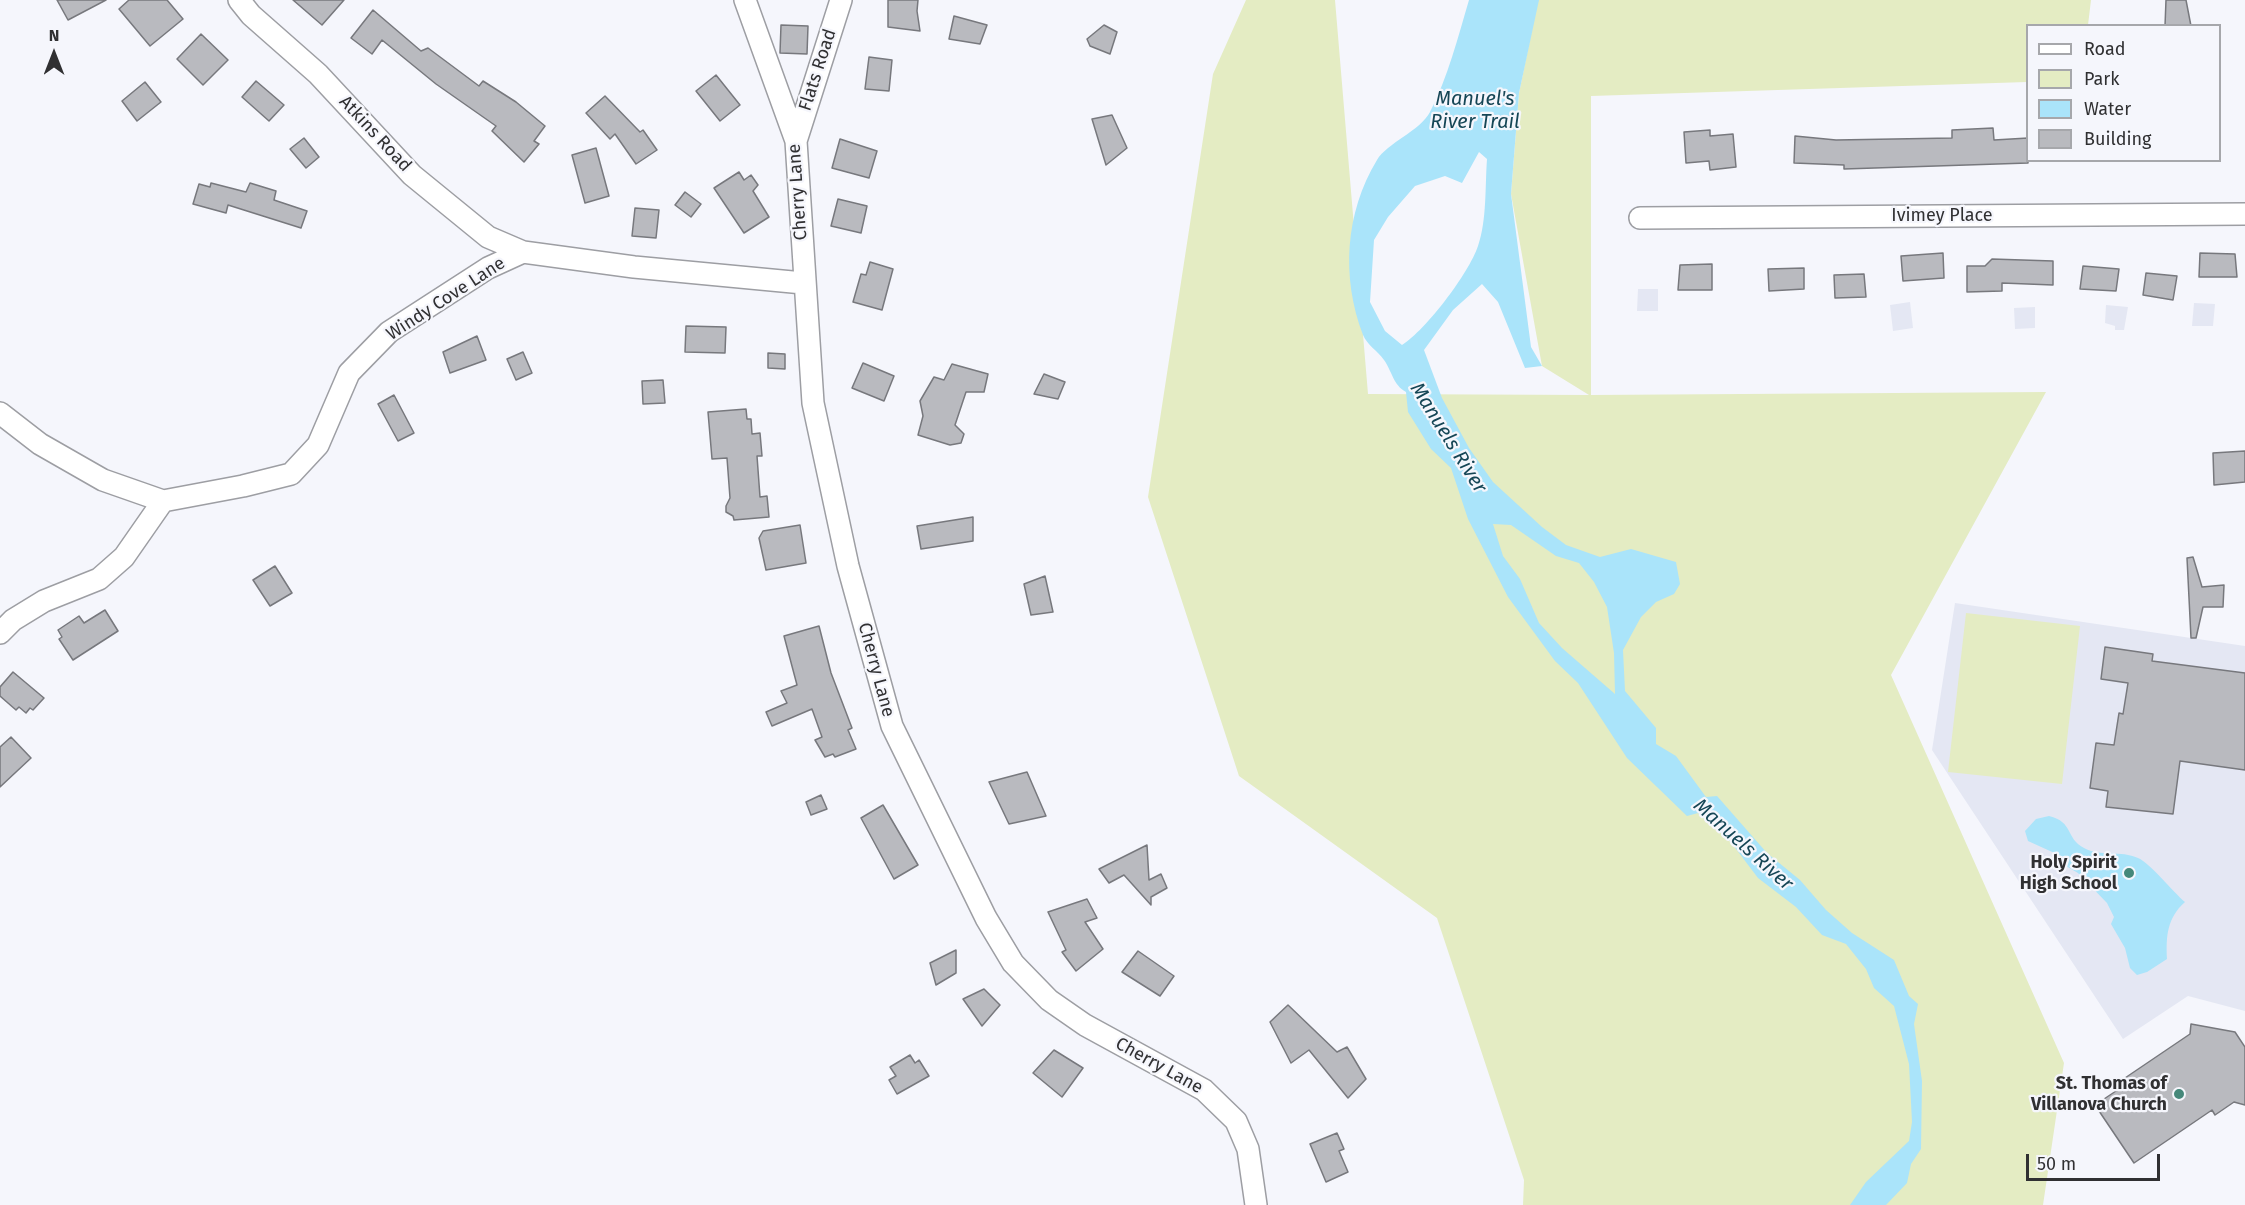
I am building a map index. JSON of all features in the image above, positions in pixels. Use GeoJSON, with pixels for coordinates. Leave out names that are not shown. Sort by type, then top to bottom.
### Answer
{"type":"FeatureCollection","features":[{"type":"Feature","properties":{"kind":"street","name":"Atkins Road"},"geometry":{"type":"LineString","coordinates":[[239,0],[251,15],[318,74],[412,175],[488,237],[523,252]]}},
{"type":"Feature","properties":{"kind":"street","name":"Cherry Lane"},"geometry":{"type":"LineString","coordinates":[[745,0],[796,141],[803,283],[813,403],[848,566],[892,726],[919,786],[986,918],[1013,963],[1048,1000],[1085,1025],[1204,1090],[1236,1121],[1248,1149],[1256,1205]]}},
{"type":"Feature","properties":{"kind":"street","name":"Flats Road"},"geometry":{"type":"LineString","coordinates":[[796,141],[841,0]]}},
{"type":"Feature","properties":{"kind":"street","name":"Ivimey Place"},"geometry":{"type":"LineString","coordinates":[[1640,218],[2245,214]]}},
{"type":"Feature","properties":{"kind":"street","name":"Windy Cove Lane"},"geometry":{"type":"LineString","coordinates":[[163,501],[243,486],[291,474],[318,445],[349,373],[389,333],[488,268],[523,252],[634,267],[803,283]]}},
{"type":"Feature","properties":{"kind":"street"},"geometry":{"type":"LineString","coordinates":[[0,413],[40,444],[103,480],[163,501],[124,557],[99,579],[44,601],[13,620],[0,633]]}},
{"type":"Feature","properties":{"kind":"shaded area"},"geometry":{"type":"Polygon","coordinates":[[[1638,289],[1658,289],[1658,311],[1637,311],[1638,289]]]}},
{"type":"Feature","properties":{"kind":"shaded area"},"geometry":{"type":"Polygon","coordinates":[[[1910,302],[1913,328],[1893,331],[1890,305],[1910,302]]]}},
{"type":"Feature","properties":{"kind":"shaded area"},"geometry":{"type":"Polygon","coordinates":[[[2194,303],[2215,304],[2213,326],[2192,326],[2194,303]]]}},
{"type":"Feature","properties":{"kind":"shaded area"},"geometry":{"type":"Polygon","coordinates":[[[2106,305],[2128,307],[2124,330],[2115,330],[2115,326],[2105,323],[2106,305]]]}},
{"type":"Feature","properties":{"kind":"shaded area"},"geometry":{"type":"Polygon","coordinates":[[[2035,307],[2035,328],[2015,329],[2014,308],[2035,307]]]}},
{"type":"Feature","properties":{"kind":"shaded area","name":"Holy Spirit High School"},"geometry":{"type":"Polygon","coordinates":[[[1955,603],[2245,646],[2245,1011],[2188,996],[2123,1039],[1932,750],[1955,603]]]}},
{"type":"Feature","properties":{"kind":"green space"},"geometry":{"type":"Polygon","coordinates":[[[1246,0],[1335,0],[1368,394],[1589,395],[1542,366],[1511,194],[1519,93],[1538,0],[2091,0],[2088,24],[2026,24],[2026,82],[1591,96],[1591,395],[2046,392],[1891,675],[2064,1063],[2043,1205],[1523,1205],[1524,1180],[1437,918],[1239,776],[1148,497],[1213,74],[1246,0]]]}},
{"type":"Feature","properties":{"kind":"green space"},"geometry":{"type":"Polygon","coordinates":[[[1966,613],[2080,626],[2062,784],[1948,772],[1966,613]]]}},
{"type":"Feature","properties":{"kind":"water","name":"Manuel's River Trail"},"geometry":{"type":"Polygon","coordinates":[[[1469,0],[1539,0],[1519,93],[1511,194],[1531,347],[1542,366],[1525,368],[1498,302],[1482,284],[1453,310],[1424,350],[1442,398],[1469,448],[1493,482],[1542,527],[1566,545],[1600,557],[1631,549],[1676,562],[1680,584],[1674,594],[1656,602],[1641,617],[1623,650],[1625,691],[1656,728],[1656,744],[1676,756],[1706,797],[1717,796],[1767,853],[1800,880],[1826,910],[1852,933],[1894,960],[1909,996],[1918,1004],[1914,1024],[1922,1081],[1921,1149],[1911,1164],[1907,1183],[1886,1205],[1850,1205],[1866,1182],[1909,1141],[1912,1122],[1909,1064],[1894,1006],[1874,988],[1866,969],[1846,944],[1822,935],[1796,907],[1758,878],[1730,841],[1698,813],[1687,816],[1627,758],[1578,683],[1555,661],[1508,597],[1468,519],[1451,468],[1431,449],[1408,412],[1406,392],[1398,386],[1384,360],[1363,335],[1351,291],[1349,268],[1353,223],[1358,202],[1377,160],[1388,148],[1419,125],[1430,112],[1447,71],[1469,0]],[[1479,152],[1462,183],[1445,176],[1415,186],[1388,217],[1374,240],[1370,302],[1385,331],[1402,345],[1423,327],[1446,300],[1466,271],[1478,246],[1484,214],[1487,159],[1479,152]],[[1493,524],[1503,556],[1520,579],[1539,623],[1562,648],[1615,694],[1614,653],[1607,607],[1594,582],[1579,563],[1556,556],[1511,525],[1493,524]]]}},
{"type":"Feature","properties":{"kind":"water"},"geometry":{"type":"Polygon","coordinates":[[[2049,816],[2062,822],[2074,840],[2090,851],[2125,854],[2143,861],[2185,902],[2171,921],[2167,959],[2147,972],[2137,975],[2130,968],[2125,948],[2111,924],[2114,917],[2107,903],[2078,873],[2066,866],[2061,856],[2028,841],[2025,831],[2036,819],[2049,816]]]}},
{"type":"Feature","properties":{"kind":"building"},"geometry":{"type":"Polygon","coordinates":[[[57,0],[106,0],[68,20],[57,0]]]}},
{"type":"Feature","properties":{"kind":"building"},"geometry":{"type":"Polygon","coordinates":[[[129,0],[167,0],[183,19],[150,46],[119,9],[129,0]]]}},
{"type":"Feature","properties":{"kind":"building"},"geometry":{"type":"Polygon","coordinates":[[[293,0],[344,0],[322,25],[293,0]]]}},
{"type":"Feature","properties":{"kind":"building"},"geometry":{"type":"Polygon","coordinates":[[[888,0],[918,0],[920,31],[888,27],[888,0]]]}},
{"type":"Feature","properties":{"kind":"building"},"geometry":{"type":"Polygon","coordinates":[[[2166,0],[2186,0],[2191,24],[2165,24],[2166,0]]]}},
{"type":"Feature","properties":{"kind":"building"},"geometry":{"type":"Polygon","coordinates":[[[373,10],[421,51],[428,48],[479,86],[483,81],[516,102],[545,126],[534,141],[539,144],[524,162],[492,131],[496,126],[436,84],[382,40],[372,54],[351,38],[373,10]]]}},
{"type":"Feature","properties":{"kind":"building"},"geometry":{"type":"Polygon","coordinates":[[[954,16],[987,25],[980,44],[949,39],[954,16]]]}},
{"type":"Feature","properties":{"kind":"building"},"geometry":{"type":"Polygon","coordinates":[[[781,25],[808,26],[807,54],[780,53],[781,25]]]}},
{"type":"Feature","properties":{"kind":"building"},"geometry":{"type":"Polygon","coordinates":[[[1104,25],[1117,32],[1110,54],[1090,46],[1087,39],[1104,25]]]}},
{"type":"Feature","properties":{"kind":"building"},"geometry":{"type":"Polygon","coordinates":[[[201,34],[228,60],[203,85],[177,59],[201,34]]]}},
{"type":"Feature","properties":{"kind":"building"},"geometry":{"type":"Polygon","coordinates":[[[869,57],[892,60],[889,91],[865,89],[869,57]]]}},
{"type":"Feature","properties":{"kind":"building"},"geometry":{"type":"Polygon","coordinates":[[[716,75],[740,105],[720,121],[696,91],[716,75]]]}},
{"type":"Feature","properties":{"kind":"building"},"geometry":{"type":"Polygon","coordinates":[[[256,81],[284,105],[269,121],[242,97],[256,81]]]}},
{"type":"Feature","properties":{"kind":"building"},"geometry":{"type":"Polygon","coordinates":[[[145,82],[161,102],[137,121],[122,101],[145,82]]]}},
{"type":"Feature","properties":{"kind":"building"},"geometry":{"type":"Polygon","coordinates":[[[605,96],[640,132],[643,130],[657,150],[636,164],[615,134],[610,139],[586,113],[605,96]]]}},
{"type":"Feature","properties":{"kind":"building"},"geometry":{"type":"Polygon","coordinates":[[[1112,115],[1127,148],[1106,165],[1092,119],[1112,115]]]}},
{"type":"Feature","properties":{"kind":"building"},"geometry":{"type":"Polygon","coordinates":[[[1993,128],[1994,140],[2026,138],[2026,162],[2028,163],[1844,169],[1844,165],[1794,163],[1795,136],[1836,140],[1952,138],[1952,130],[1993,128]]]}},
{"type":"Feature","properties":{"kind":"building"},"geometry":{"type":"Polygon","coordinates":[[[1710,130],[1710,136],[1733,134],[1736,167],[1710,170],[1709,161],[1686,163],[1684,132],[1710,130]]]}},
{"type":"Feature","properties":{"kind":"building"},"geometry":{"type":"Polygon","coordinates":[[[304,138],[319,157],[306,168],[290,149],[304,138]]]}},
{"type":"Feature","properties":{"kind":"building"},"geometry":{"type":"Polygon","coordinates":[[[840,139],[877,151],[869,178],[832,168],[840,139]]]}},
{"type":"Feature","properties":{"kind":"building"},"geometry":{"type":"Polygon","coordinates":[[[596,148],[609,196],[585,203],[572,155],[596,148]]]}},
{"type":"Feature","properties":{"kind":"building"},"geometry":{"type":"Polygon","coordinates":[[[739,172],[744,180],[751,175],[758,185],[753,191],[769,217],[744,233],[714,188],[739,172]]]}},
{"type":"Feature","properties":{"kind":"building"},"geometry":{"type":"Polygon","coordinates":[[[211,183],[246,192],[250,183],[276,191],[274,200],[307,211],[301,228],[228,205],[226,213],[193,204],[199,184],[210,187],[211,183]]]}},
{"type":"Feature","properties":{"kind":"building"},"geometry":{"type":"Polygon","coordinates":[[[685,192],[701,204],[691,217],[675,205],[685,192]]]}},
{"type":"Feature","properties":{"kind":"building"},"geometry":{"type":"Polygon","coordinates":[[[838,199],[867,206],[861,233],[831,226],[838,199]]]}},
{"type":"Feature","properties":{"kind":"building"},"geometry":{"type":"Polygon","coordinates":[[[635,208],[659,210],[656,238],[632,236],[635,208]]]}},
{"type":"Feature","properties":{"kind":"building"},"geometry":{"type":"Polygon","coordinates":[[[1943,253],[1944,278],[1903,281],[1901,256],[1943,253]]]}},
{"type":"Feature","properties":{"kind":"building"},"geometry":{"type":"Polygon","coordinates":[[[2200,253],[2235,254],[2237,277],[2199,277],[2200,253]]]}},
{"type":"Feature","properties":{"kind":"building"},"geometry":{"type":"Polygon","coordinates":[[[1992,259],[2053,261],[2053,285],[2002,283],[2002,291],[1967,292],[1967,266],[1985,266],[1992,259]]]}},
{"type":"Feature","properties":{"kind":"building"},"geometry":{"type":"Polygon","coordinates":[[[870,262],[893,269],[882,310],[853,302],[861,274],[866,275],[870,262]]]}},
{"type":"Feature","properties":{"kind":"building"},"geometry":{"type":"Polygon","coordinates":[[[1712,264],[1712,290],[1678,290],[1680,265],[1712,264]]]}},
{"type":"Feature","properties":{"kind":"building"},"geometry":{"type":"Polygon","coordinates":[[[2083,266],[2119,269],[2116,291],[2080,289],[2083,266]]]}},
{"type":"Feature","properties":{"kind":"building"},"geometry":{"type":"Polygon","coordinates":[[[1804,268],[1804,289],[1769,291],[1768,269],[1804,268]]]}},
{"type":"Feature","properties":{"kind":"building"},"geometry":{"type":"Polygon","coordinates":[[[2146,273],[2177,276],[2173,300],[2143,295],[2146,273]]]}},
{"type":"Feature","properties":{"kind":"building"},"geometry":{"type":"Polygon","coordinates":[[[1864,274],[1866,297],[1835,298],[1834,275],[1864,274]]]}},
{"type":"Feature","properties":{"kind":"building"},"geometry":{"type":"Polygon","coordinates":[[[686,326],[726,327],[725,353],[685,352],[686,326]]]}},
{"type":"Feature","properties":{"kind":"building"},"geometry":{"type":"Polygon","coordinates":[[[477,336],[486,360],[450,373],[443,352],[477,336]]]}},
{"type":"Feature","properties":{"kind":"building"},"geometry":{"type":"Polygon","coordinates":[[[523,352],[532,373],[516,380],[507,359],[523,352]]]}},
{"type":"Feature","properties":{"kind":"building"},"geometry":{"type":"Polygon","coordinates":[[[768,353],[785,354],[785,369],[768,368],[768,353]]]}},
{"type":"Feature","properties":{"kind":"building"},"geometry":{"type":"Polygon","coordinates":[[[863,363],[894,376],[884,401],[852,388],[863,363]]]}},
{"type":"Feature","properties":{"kind":"building"},"geometry":{"type":"Polygon","coordinates":[[[952,364],[988,374],[984,392],[966,392],[955,425],[964,434],[961,443],[950,445],[918,435],[923,416],[920,401],[934,377],[944,380],[952,364]]]}},
{"type":"Feature","properties":{"kind":"building"},"geometry":{"type":"Polygon","coordinates":[[[1044,374],[1065,382],[1058,399],[1034,394],[1044,374]]]}},
{"type":"Feature","properties":{"kind":"building"},"geometry":{"type":"Polygon","coordinates":[[[663,380],[665,403],[643,404],[642,381],[663,380]]]}},
{"type":"Feature","properties":{"kind":"building"},"geometry":{"type":"Polygon","coordinates":[[[394,395],[414,433],[398,441],[378,404],[394,395]]]}},
{"type":"Feature","properties":{"kind":"building"},"geometry":{"type":"Polygon","coordinates":[[[746,409],[747,419],[751,419],[752,434],[760,433],[762,456],[757,456],[760,497],[767,496],[769,517],[734,520],[733,516],[726,512],[730,498],[727,458],[712,459],[708,412],[746,409]]]}},
{"type":"Feature","properties":{"kind":"building"},"geometry":{"type":"Polygon","coordinates":[[[2245,451],[2245,482],[2214,485],[2213,453],[2245,451]]]}},
{"type":"Feature","properties":{"kind":"building"},"geometry":{"type":"Polygon","coordinates":[[[973,517],[973,541],[921,549],[917,526],[973,517]]]}},
{"type":"Feature","properties":{"kind":"building"},"geometry":{"type":"Polygon","coordinates":[[[800,525],[806,563],[766,570],[759,538],[763,531],[800,525]]]}},
{"type":"Feature","properties":{"kind":"building"},"geometry":{"type":"Polygon","coordinates":[[[2193,557],[2202,587],[2224,585],[2223,607],[2203,607],[2196,638],[2191,638],[2187,558],[2193,557]]]}},
{"type":"Feature","properties":{"kind":"building"},"geometry":{"type":"Polygon","coordinates":[[[275,566],[292,593],[270,606],[253,580],[275,566]]]}},
{"type":"Feature","properties":{"kind":"building"},"geometry":{"type":"Polygon","coordinates":[[[1045,576],[1053,612],[1031,615],[1024,584],[1045,576]]]}},
{"type":"Feature","properties":{"kind":"building"},"geometry":{"type":"Polygon","coordinates":[[[105,610],[118,631],[73,660],[59,639],[62,637],[58,630],[79,616],[84,623],[105,610]]]}},
{"type":"Feature","properties":{"kind":"building"},"geometry":{"type":"Polygon","coordinates":[[[819,626],[831,673],[852,728],[848,730],[856,749],[835,757],[833,754],[825,757],[815,740],[822,737],[812,709],[772,726],[766,712],[787,703],[781,691],[797,685],[784,636],[819,626]]]}},
{"type":"Feature","properties":{"kind":"building","name":"Holy Spirit High School"},"geometry":{"type":"Polygon","coordinates":[[[2105,647],[2153,654],[2152,661],[2245,673],[2245,770],[2180,761],[2173,814],[2106,807],[2108,791],[2090,788],[2096,743],[2114,745],[2119,713],[2123,714],[2128,683],[2101,679],[2105,647]]]}},
{"type":"Feature","properties":{"kind":"building"},"geometry":{"type":"Polygon","coordinates":[[[13,672],[44,698],[33,710],[30,708],[26,713],[19,707],[16,710],[0,696],[0,687],[13,672]]]}},
{"type":"Feature","properties":{"kind":"building"},"geometry":{"type":"Polygon","coordinates":[[[11,737],[31,758],[0,787],[0,747],[11,737]]]}},
{"type":"Feature","properties":{"kind":"building"},"geometry":{"type":"Polygon","coordinates":[[[1027,772],[1046,816],[1009,824],[989,782],[1027,772]]]}},
{"type":"Feature","properties":{"kind":"building"},"geometry":{"type":"Polygon","coordinates":[[[821,795],[827,809],[811,815],[806,802],[821,795]]]}},
{"type":"Feature","properties":{"kind":"building"},"geometry":{"type":"Polygon","coordinates":[[[883,805],[918,865],[894,879],[861,818],[883,805]]]}},
{"type":"Feature","properties":{"kind":"building"},"geometry":{"type":"Polygon","coordinates":[[[1147,845],[1149,880],[1161,874],[1167,888],[1151,897],[1151,905],[1124,875],[1109,883],[1099,869],[1147,845]]]}},
{"type":"Feature","properties":{"kind":"building"},"geometry":{"type":"Polygon","coordinates":[[[1087,899],[1097,918],[1085,922],[1103,949],[1076,971],[1062,952],[1066,950],[1048,912],[1087,899]]]}},
{"type":"Feature","properties":{"kind":"building"},"geometry":{"type":"Polygon","coordinates":[[[956,950],[956,973],[936,985],[930,963],[956,950]]]}},
{"type":"Feature","properties":{"kind":"building"},"geometry":{"type":"Polygon","coordinates":[[[1138,951],[1174,976],[1160,996],[1122,972],[1138,951]]]}},
{"type":"Feature","properties":{"kind":"building"},"geometry":{"type":"Polygon","coordinates":[[[984,989],[1000,1005],[982,1026],[963,999],[984,989]]]}},
{"type":"Feature","properties":{"kind":"building"},"geometry":{"type":"Polygon","coordinates":[[[1288,1005],[1337,1052],[1347,1047],[1366,1079],[1348,1098],[1309,1050],[1291,1063],[1270,1022],[1288,1005]]]}},
{"type":"Feature","properties":{"kind":"building","name":"St. Thomas of Villanova Church"},"geometry":{"type":"Polygon","coordinates":[[[2191,1024],[2235,1032],[2245,1047],[2245,1105],[2234,1102],[2215,1115],[2212,1110],[2134,1163],[2095,1105],[2125,1085],[2122,1080],[2190,1034],[2191,1024]]]}},
{"type":"Feature","properties":{"kind":"building"},"geometry":{"type":"Polygon","coordinates":[[[1054,1050],[1083,1068],[1062,1097],[1033,1073],[1054,1050]]]}},
{"type":"Feature","properties":{"kind":"building"},"geometry":{"type":"Polygon","coordinates":[[[910,1055],[915,1063],[919,1060],[929,1076],[897,1094],[889,1080],[896,1076],[890,1067],[910,1055]]]}},
{"type":"Feature","properties":{"kind":"building"},"geometry":{"type":"Polygon","coordinates":[[[1337,1133],[1344,1149],[1339,1151],[1348,1172],[1326,1182],[1310,1144],[1337,1133]]]}},
{"type":"Feature","properties":{"kind":"place","name":"Holy Spirit High School"},"geometry":{"type":"Point","coordinates":[2129,873]}},
{"type":"Feature","properties":{"kind":"place","name":"St. Thomas of Villanova Church"},"geometry":{"type":"Point","coordinates":[2179,1094]}},
{"type":"Feature","properties":{"kind":"water label","name":"Manuels River"},"geometry":{"type":"Point","coordinates":[1448,438]}},
{"type":"Feature","properties":{"kind":"water label","name":"Manuels River"},"geometry":{"type":"Point","coordinates":[1743,845]}}]}
